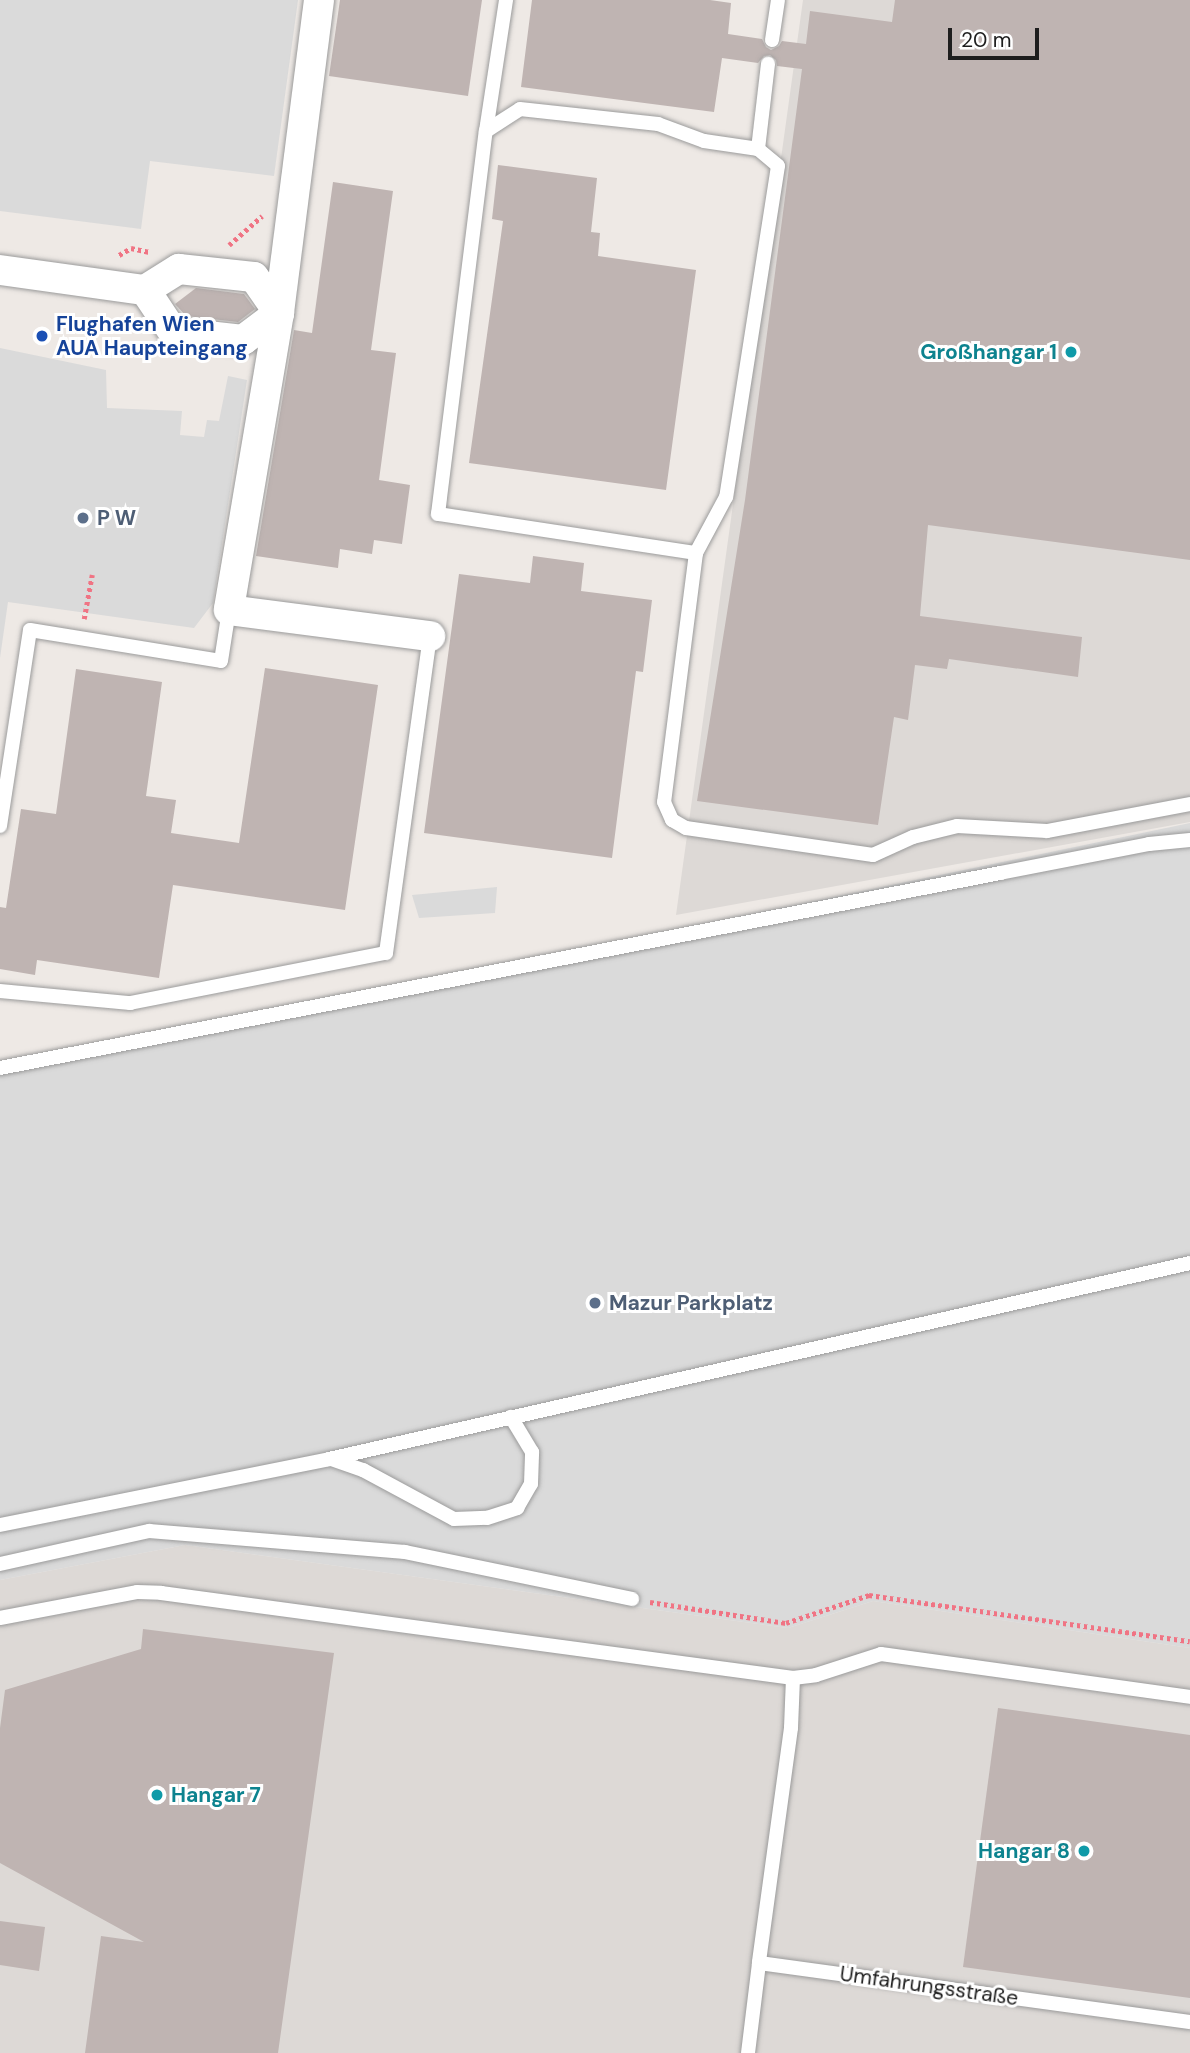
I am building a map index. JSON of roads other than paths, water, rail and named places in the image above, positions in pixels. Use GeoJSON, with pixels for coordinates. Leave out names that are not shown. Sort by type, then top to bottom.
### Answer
{"type":"FeatureCollection","features":[{"type":"Feature","properties":{"kind":"street"},"geometry":{"type":"LineString","coordinates":[[319,0],[279,313],[229,610],[430,636]]}},
{"type":"Feature","properties":{"kind":"street"},"geometry":{"type":"LineString","coordinates":[[0,270],[145,290],[179,270],[254,277],[279,313]]}},
{"type":"Feature","properties":{"kind":"street"},"geometry":{"type":"LineString","coordinates":[[145,290],[173,332],[243,340],[279,313]]}},
{"type":"Feature","properties":{"kind":"lane"},"geometry":{"type":"LineString","coordinates":[[506,0],[486,131],[438,514],[696,553]]}},
{"type":"Feature","properties":{"kind":"lane"},"geometry":{"type":"LineString","coordinates":[[772,40],[778,0]]}},
{"type":"Feature","properties":{"kind":"lane"},"geometry":{"type":"LineString","coordinates":[[758,149],[768,64]]}},
{"type":"Feature","properties":{"kind":"lane"},"geometry":{"type":"LineString","coordinates":[[486,131],[520,109],[658,124],[704,141],[758,149],[778,166],[726,497],[696,553],[664,802],[672,820],[686,828],[873,855],[913,837],[957,826],[1047,831],[1190,804]]}},
{"type":"Feature","properties":{"kind":"lane"},"geometry":{"type":"LineString","coordinates":[[0,826],[30,630],[221,661],[229,610]]}},
{"type":"Feature","properties":{"kind":"lane"},"geometry":{"type":"LineString","coordinates":[[0,991],[130,1003],[386,953],[430,636]]}},
{"type":"Feature","properties":{"kind":"lane"},"geometry":{"type":"LineString","coordinates":[[0,1068],[1024,868],[1190,840]]}},
{"type":"Feature","properties":{"kind":"lane"},"geometry":{"type":"LineString","coordinates":[[0,1525],[330,1458],[1190,1263]]}},
{"type":"Feature","properties":{"kind":"lane"},"geometry":{"type":"LineString","coordinates":[[330,1458],[363,1469],[454,1519],[487,1518],[517,1508],[531,1484],[532,1452],[510,1417]]}},
{"type":"Feature","properties":{"kind":"lane"},"geometry":{"type":"LineString","coordinates":[[0,1564],[149,1531],[405,1552],[632,1599]]}},
{"type":"Feature","properties":{"kind":"lane"},"geometry":{"type":"LineString","coordinates":[[0,1618],[137,1592],[161,1593],[793,1678],[816,1675],[881,1654],[1190,1697]]}},
{"type":"Feature","properties":{"kind":"lane"},"geometry":{"type":"LineString","coordinates":[[748,2053],[791,1728],[793,1678]]}},
{"type":"Feature","properties":{"kind":"lane","name":"Umfahrungsstraße"},"geometry":{"type":"LineString","coordinates":[[759,1963],[1190,2022]]}},
{"type":"Feature","properties":{"kind":"place","name":"Flughafen Wien AUA Haupteingang"},"geometry":{"type":"Point","coordinates":[42,336]}},
{"type":"Feature","properties":{"kind":"place","name":"Großhangar 1"},"geometry":{"type":"Point","coordinates":[1071,352]}},
{"type":"Feature","properties":{"kind":"place","name":"P W"},"geometry":{"type":"Point","coordinates":[83,518]}},
{"type":"Feature","properties":{"kind":"place","name":"Mazur Parkplatz"},"geometry":{"type":"Point","coordinates":[595,1303]}},
{"type":"Feature","properties":{"kind":"place","name":"Hangar 7"},"geometry":{"type":"Point","coordinates":[157,1795]}},
{"type":"Feature","properties":{"kind":"place","name":"Hangar 8"},"geometry":{"type":"Point","coordinates":[1084,1851]}}]}
